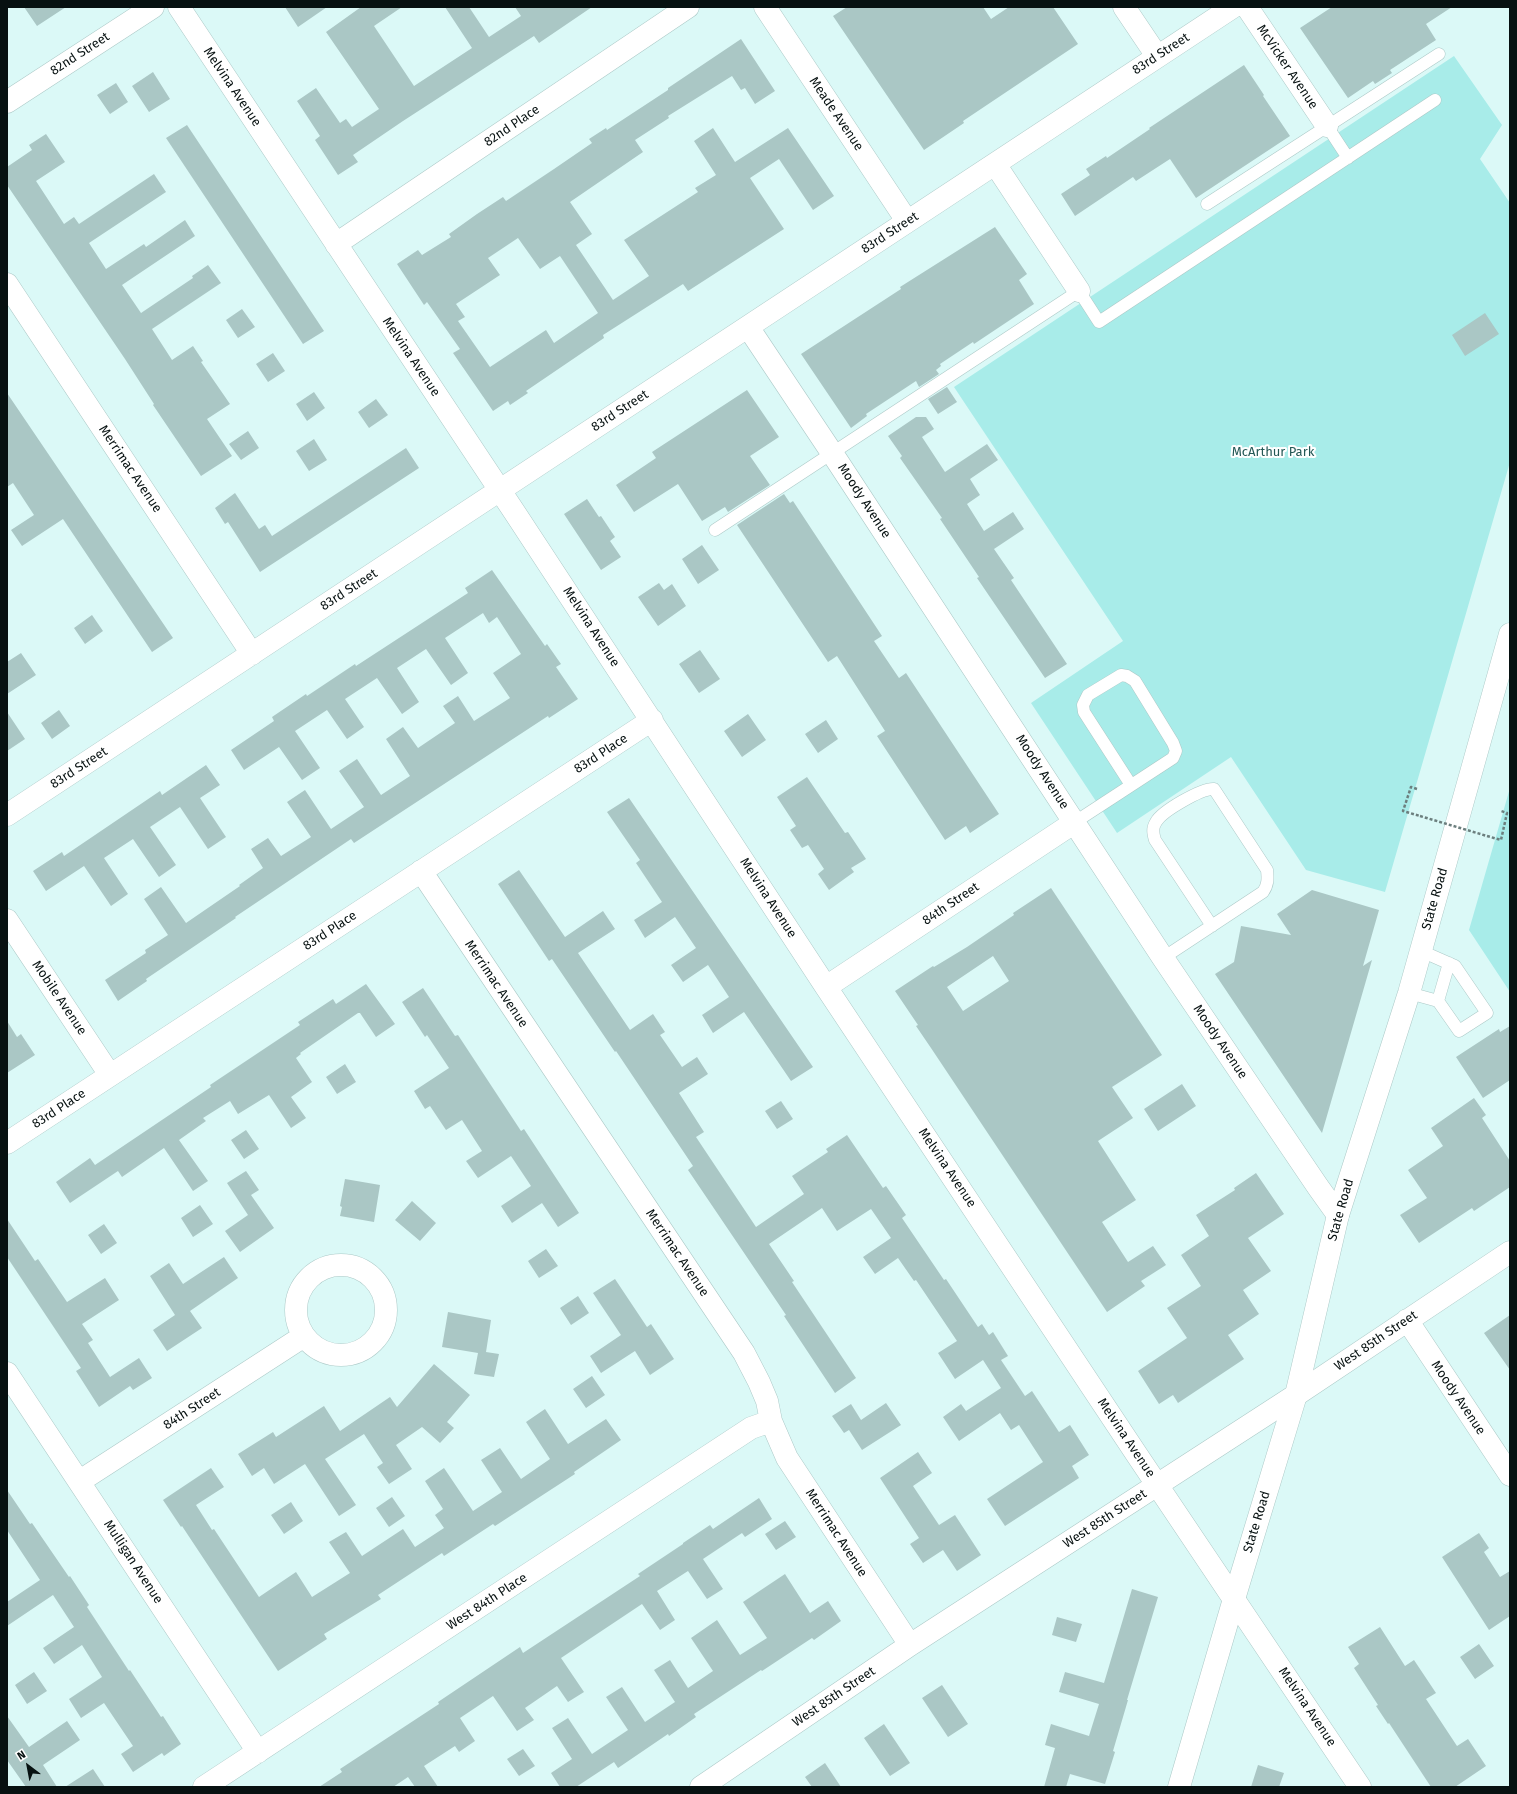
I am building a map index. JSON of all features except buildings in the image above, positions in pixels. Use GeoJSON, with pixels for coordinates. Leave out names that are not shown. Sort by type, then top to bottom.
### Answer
{"type":"FeatureCollection","features":[{"type":"Feature","properties":{"kind":"street","name":"82nd Street"},"geometry":{"type":"LineString","coordinates":[[7,102],[153,7]]}},
{"type":"Feature","properties":{"kind":"street","name":"Melvina Avenue"},"geometry":{"type":"LineString","coordinates":[[179,7],[652,720],[826,987],[1128,1442],[1158,1484],[1360,1787]]}},
{"type":"Feature","properties":{"kind":"street","name":"82nd Place"},"geometry":{"type":"LineString","coordinates":[[336,244],[688,7]]}},
{"type":"Feature","properties":{"kind":"street","name":"Meade Avenue"},"geometry":{"type":"LineString","coordinates":[[765,7],[907,221]]}},
{"type":"Feature","properties":{"kind":"street"},"geometry":{"type":"LineString","coordinates":[[1124,7],[1157,56]]}},
{"type":"Feature","properties":{"kind":"street","name":"83rd Street"},"geometry":{"type":"LineString","coordinates":[[7,815],[1233,7]]}},
{"type":"Feature","properties":{"kind":"street","name":"McVicker Avenue"},"geometry":{"type":"LineString","coordinates":[[1247,7],[1327,126]]}},
{"type":"Feature","properties":{"kind":"street"},"geometry":{"type":"LineString","coordinates":[[995,164],[1079,291]]}},
{"type":"Feature","properties":{"kind":"street","name":"Merrimac Avenue"},"geometry":{"type":"LineString","coordinates":[[7,284],[252,654]]}},
{"type":"Feature","properties":{"kind":"street","name":"Moody Avenue"},"geometry":{"type":"LineString","coordinates":[[748,327],[1163,958],[1338,1215]]}},
{"type":"Feature","properties":{"kind":"street","name":"State Road"},"geometry":{"type":"LineString","coordinates":[[1179,1787],[1296,1395],[1338,1215],[1409,993],[1510,634]]}},
{"type":"Feature","properties":{"kind":"street","name":"83rd Place"},"geometry":{"type":"LineString","coordinates":[[7,1143],[652,720]]}},
{"type":"Feature","properties":{"kind":"street","name":"84th Street"},"geometry":{"type":"LineString","coordinates":[[826,987],[1074,822]]}},
{"type":"Feature","properties":{"kind":"street","name":"Merrimac Avenue"},"geometry":{"type":"LineString","coordinates":[[421,871],[744,1353],[762,1388],[771,1421],[787,1458],[910,1646]]}},
{"type":"Feature","properties":{"kind":"street","name":"Mobile Avenue"},"geometry":{"type":"LineString","coordinates":[[7,920],[110,1075]]}},
{"type":"Feature","properties":{"kind":"street","name":"West 85th Street"},"geometry":{"type":"LineString","coordinates":[[701,1787],[910,1646],[1296,1395],[1510,1252]]}},
{"type":"Feature","properties":{"kind":"street"},"geometry":{"type":"LineString","coordinates":[[340,1265],[354,1266],[367,1273],[377,1282],[383,1294],[386,1306],[385,1319],[380,1332],[373,1342],[362,1350],[350,1354],[337,1355],[318,1349],[304,1336],[298,1323],[296,1310],[298,1296],[304,1283],[314,1273],[327,1267],[340,1265]]}},
{"type":"Feature","properties":{"kind":"street","name":"Moody Avenue"},"geometry":{"type":"LineString","coordinates":[[1407,1320],[1510,1475]]}},
{"type":"Feature","properties":{"kind":"street","name":"84th Street"},"geometry":{"type":"LineString","coordinates":[[80,1481],[304,1336]]}},
{"type":"Feature","properties":{"kind":"street","name":"Mulligan Avenue"},"geometry":{"type":"LineString","coordinates":[[7,1373],[80,1481],[258,1752]]}},
{"type":"Feature","properties":{"kind":"street","name":"West 84th Place"},"geometry":{"type":"LineString","coordinates":[[204,1787],[751,1428],[771,1421]]}},
{"type":"Feature","properties":{"kind":"lane"},"geometry":{"type":"LineString","coordinates":[[1207,204],[1439,54]]}},
{"type":"Feature","properties":{"kind":"lane"},"geometry":{"type":"LineString","coordinates":[[714,530],[1079,291],[1099,322],[1435,100]]}},
{"type":"Feature","properties":{"kind":"lane"},"geometry":{"type":"LineString","coordinates":[[1327,126],[1348,158]]}},
{"type":"Feature","properties":{"kind":"lane"},"geometry":{"type":"LineString","coordinates":[[1074,822],[1173,758],[1176,751],[1173,743],[1135,682],[1127,676],[1122,675],[1088,695],[1083,705],[1084,712],[1131,785]]}},
{"type":"Feature","properties":{"kind":"lane"},"geometry":{"type":"LineString","coordinates":[[1163,958],[1212,926],[1263,892],[1268,879],[1267,870],[1214,789],[1209,789],[1195,794],[1160,816],[1153,831],[1155,840],[1212,926]]}},
{"type":"Feature","properties":{"kind":"lane"},"geometry":{"type":"LineString","coordinates":[[1409,993],[1438,1001],[1459,1031],[1486,1013],[1455,966],[1421,950]]}},
{"type":"Feature","properties":{"kind":"lane"},"geometry":{"type":"LineString","coordinates":[[1438,1001],[1449,963]]}},
{"type":"Feature","properties":{"kind":"path"},"geometry":{"type":"LineString","coordinates":[[1417,789],[1410,787],[1403,811],[1501,840],[1507,813],[1501,811]]}},
{"type":"Feature","properties":{"kind":"green space","name":"McArthur Park"},"geometry":{"type":"Polygon","coordinates":[[[1454,56],[1502,125],[1480,159],[1510,203],[1510,462],[1385,892],[1306,870],[1231,757],[1117,833],[1031,703],[1123,641],[954,387],[1454,56]]]}},
{"type":"Feature","properties":{"kind":"green space"},"geometry":{"type":"Polygon","coordinates":[[[1510,788],[1510,992],[1469,930],[1510,788]]]}}]}
